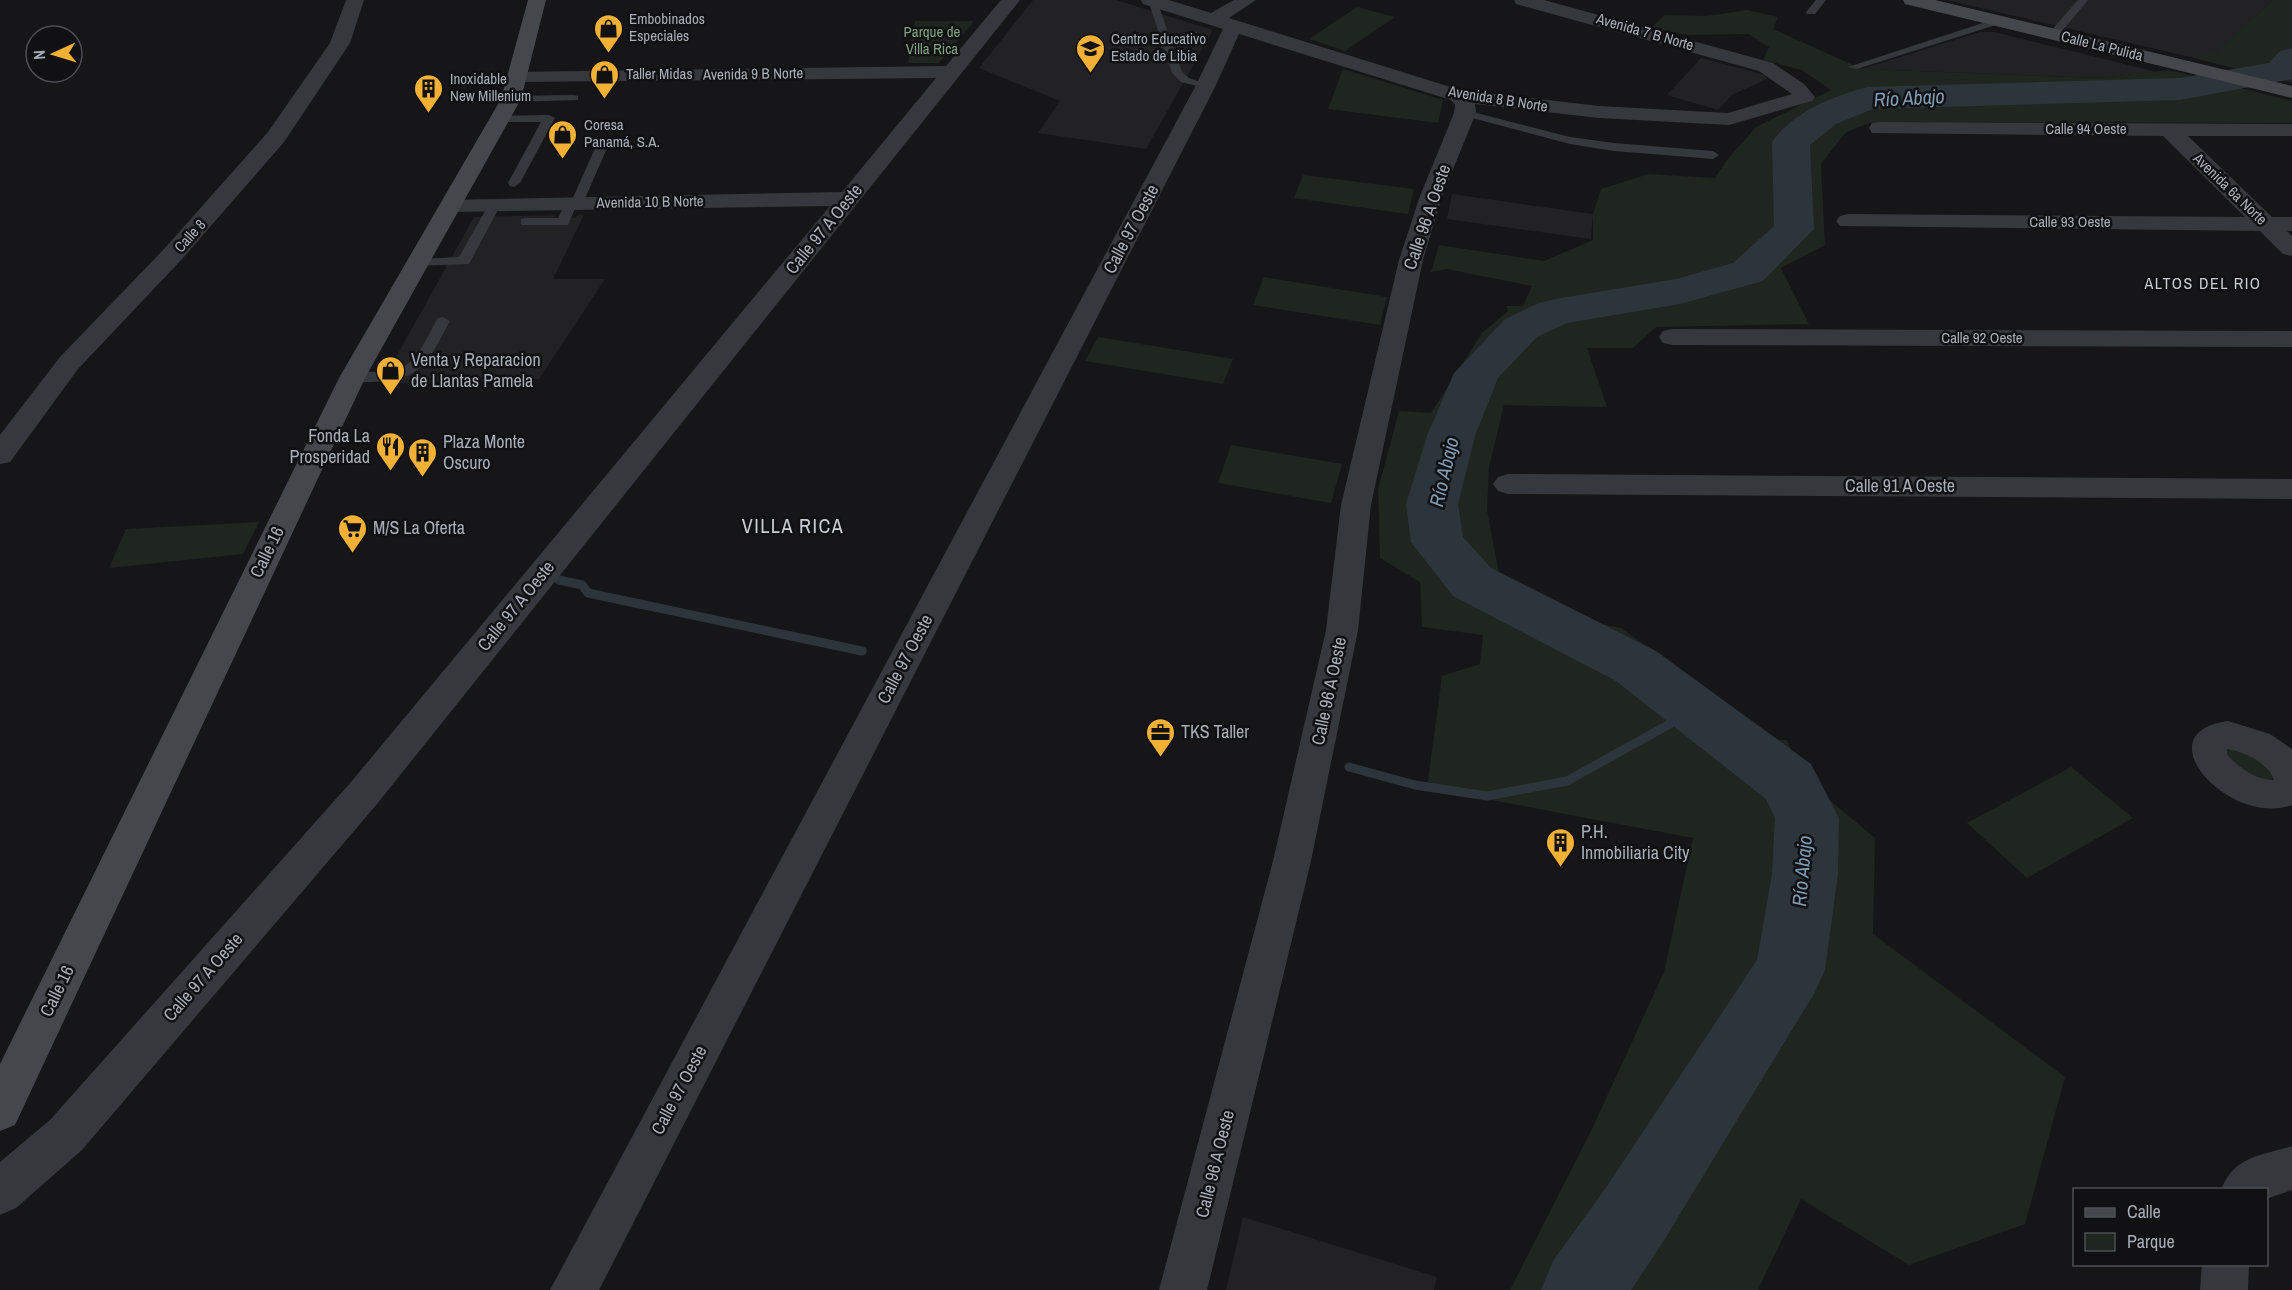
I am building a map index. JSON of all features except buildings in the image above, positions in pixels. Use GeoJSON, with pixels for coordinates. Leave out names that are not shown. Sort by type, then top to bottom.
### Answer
{"type":"FeatureCollection","features":[{"type":"Feature","properties":{"kind":"main road","name":"Calle 16"},"geometry":{"type":"LineString","coordinates":[[1,1106],[352,378],[452,205],[510,98],[537,0]]}},
{"type":"Feature","properties":{"kind":"main road","name":"Calle La Pulida"},"geometry":{"type":"LineString","coordinates":[[1912,0],[2292,92]]}},
{"type":"Feature","properties":{"kind":"street","name":"Calle 8"},"geometry":{"type":"LineString","coordinates":[[0,455],[69,363],[174,253],[276,137],[340,43],[356,0]]}},
{"type":"Feature","properties":{"kind":"street","name":"Calle 97 A Oeste"},"geometry":{"type":"LineString","coordinates":[[0,1192],[66,1135],[364,793],[1011,0]]}},
{"type":"Feature","properties":{"kind":"street","name":"Avenida 8 B Norte"},"geometry":{"type":"LineString","coordinates":[[1151,0],[1231,16],[1462,104],[1729,119],[1805,97],[1802,91],[1772,75],[1766,67]]}},
{"type":"Feature","properties":{"kind":"street","name":"Avenida 7 B Norte"},"geometry":{"type":"LineString","coordinates":[[1523,0],[1766,67]]}},
{"type":"Feature","properties":{"kind":"street","name":"Calle 97 Oeste"},"geometry":{"type":"LineString","coordinates":[[574,1290],[1205,87],[1231,16]]}},
{"type":"Feature","properties":{"kind":"street","name":"Avenida 9 B Norte"},"geometry":{"type":"LineString","coordinates":[[510,98],[952,72]]}},
{"type":"Feature","properties":{"kind":"street","name":"Calle 96 A Oeste"},"geometry":{"type":"LineString","coordinates":[[1183,1290],[1292,861],[1342,630],[1356,505],[1411,260],[1462,104]]}},
{"type":"Feature","properties":{"kind":"street","name":"Calle 94 Oeste"},"geometry":{"type":"LineString","coordinates":[[1880,128],[2292,130]]}},
{"type":"Feature","properties":{"kind":"street","name":"Avenida 6a Norte"},"geometry":{"type":"LineString","coordinates":[[2168,129],[2292,249]]}},
{"type":"Feature","properties":{"kind":"street","name":"Avenida 10 B Norte"},"geometry":{"type":"LineString","coordinates":[[452,205],[848,198]]}},
{"type":"Feature","properties":{"kind":"street","name":"Calle 93 Oeste"},"geometry":{"type":"LineString","coordinates":[[1848,221],[2292,224]]}},
{"type":"Feature","properties":{"kind":"street","name":"Calle 92 Oeste"},"geometry":{"type":"LineString","coordinates":[[1672,337],[2292,339]]}},
{"type":"Feature","properties":{"kind":"street","name":"Calle 91 A Oeste"},"geometry":{"type":"LineString","coordinates":[[1508,484],[2292,489]]}},
{"type":"Feature","properties":{"kind":"street"},"geometry":{"type":"LineString","coordinates":[[2245,1188],[2250,1182],[2292,1168]]}},
{"type":"Feature","properties":{"kind":"street"},"geometry":{"type":"LineString","coordinates":[[2224,1290],[2226,1266]]}},
{"type":"Feature","properties":{"kind":"lane"},"geometry":{"type":"LineString","coordinates":[[1151,0],[1177,73],[1185,80],[1205,87]]}},
{"type":"Feature","properties":{"kind":"lane"},"geometry":{"type":"LineString","coordinates":[[1810,12],[1821,0]]}},
{"type":"Feature","properties":{"kind":"lane"},"geometry":{"type":"LineString","coordinates":[[2054,34],[2083,0]]}},
{"type":"Feature","properties":{"kind":"lane"},"geometry":{"type":"LineString","coordinates":[[1853,67],[1998,21]]}},
{"type":"Feature","properties":{"kind":"lane"},"geometry":{"type":"LineString","coordinates":[[510,98],[574,98]]}},
{"type":"Feature","properties":{"kind":"lane"},"geometry":{"type":"LineString","coordinates":[[510,98],[549,118],[514,183]]}},
{"type":"Feature","properties":{"kind":"lane"},"geometry":{"type":"LineString","coordinates":[[1462,104],[1570,140],[1614,147],[1713,155]]}},
{"type":"Feature","properties":{"kind":"lane"},"geometry":{"type":"LineString","coordinates":[[526,222],[563,222],[602,146]]}},
{"type":"Feature","properties":{"kind":"lane"},"geometry":{"type":"LineString","coordinates":[[419,263],[464,261],[495,204]]}},
{"type":"Feature","properties":{"kind":"lane"},"geometry":{"type":"LineString","coordinates":[[352,378],[402,375],[416,369],[443,321]]}},
{"type":"Feature","properties":{"kind":"shaded area","name":"Centro Educativo Estado de Libia"},"geometry":{"type":"Polygon","coordinates":[[[1033,0],[1116,0],[1213,30],[1146,149],[1038,133],[1060,101],[979,68],[1033,0]]]}},
{"type":"Feature","properties":{"kind":"shaded area"},"geometry":{"type":"Polygon","coordinates":[[[1946,0],[2273,0],[2215,53],[2190,57],[1946,0]]]}},
{"type":"Feature","properties":{"kind":"shaded area"},"geometry":{"type":"Polygon","coordinates":[[[1980,32],[1995,32],[2157,72],[2099,78],[1862,69],[1980,32]]]}},
{"type":"Feature","properties":{"kind":"shaded area"},"geometry":{"type":"Polygon","coordinates":[[[1701,58],[1765,75],[1767,79],[1732,95],[1718,110],[1667,95],[1701,58]]]}},
{"type":"Feature","properties":{"kind":"shaded area"},"geometry":{"type":"Polygon","coordinates":[[[1452,194],[1593,214],[1591,239],[1447,219],[1452,194]]]}},
{"type":"Feature","properties":{"kind":"shaded area"},"geometry":{"type":"Polygon","coordinates":[[[555,215],[554,218],[576,218],[577,215],[584,215],[553,279],[605,279],[539,379],[381,384],[474,217],[555,215]]]}},
{"type":"Feature","properties":{"kind":"shaded area"},"geometry":{"type":"Polygon","coordinates":[[[1243,1217],[1437,1277],[1434,1290],[1226,1290],[1243,1217]]]}},
{"type":"Feature","properties":{"kind":"green space"},"geometry":{"type":"Polygon","coordinates":[[[2273,0],[2292,0],[2292,83],[2190,57],[2215,52],[2273,0]]]}},
{"type":"Feature","properties":{"kind":"green space"},"geometry":{"type":"Polygon","coordinates":[[[1357,7],[1395,17],[1345,51],[1309,39],[1357,7]]]}},
{"type":"Feature","properties":{"kind":"green space"},"geometry":{"type":"Polygon","coordinates":[[[1747,10],[1778,17],[1773,29],[1862,69],[2099,78],[2169,70],[2292,101],[2292,123],[1870,123],[1846,132],[1821,164],[1825,245],[1781,268],[1809,324],[1656,327],[1633,348],[1587,348],[1607,407],[1504,405],[1489,467],[1487,510],[1502,589],[1552,614],[1621,628],[1779,740],[1787,740],[1803,778],[1875,838],[1873,934],[2065,1077],[2025,1224],[1909,1265],[1801,1199],[1758,1290],[1510,1290],[1592,1129],[1664,972],[1693,838],[1427,788],[1442,676],[1480,664],[1483,635],[1422,627],[1420,582],[1380,558],[1378,489],[1399,411],[1431,413],[1482,333],[1508,311],[1506,306],[1523,306],[1532,286],[1446,269],[1431,272],[1439,245],[1544,261],[1593,240],[1593,214],[1601,189],[1648,174],[1715,178],[1727,160],[1756,127],[1831,90],[1802,70],[1763,60],[1769,47],[1748,34],[1688,35],[1651,28],[1665,15],[1707,16],[1747,10]]]}},
{"type":"Feature","properties":{"kind":"green space","name":"Parque de Villa Rica"},"geometry":{"type":"Polygon","coordinates":[[[915,21],[974,21],[939,63],[908,63],[915,21]]]}},
{"type":"Feature","properties":{"kind":"green space"},"geometry":{"type":"Polygon","coordinates":[[[1343,69],[1443,100],[1438,123],[1328,109],[1343,69]]]}},
{"type":"Feature","properties":{"kind":"green space"},"geometry":{"type":"Polygon","coordinates":[[[1303,175],[1414,189],[1408,214],[1294,198],[1303,175]]]}},
{"type":"Feature","properties":{"kind":"green space"},"geometry":{"type":"Polygon","coordinates":[[[1264,277],[1387,297],[1380,325],[1253,305],[1264,277]]]}},
{"type":"Feature","properties":{"kind":"green space"},"geometry":{"type":"Polygon","coordinates":[[[1098,337],[1233,359],[1223,384],[1085,361],[1098,337]]]}},
{"type":"Feature","properties":{"kind":"green space"},"geometry":{"type":"Polygon","coordinates":[[[1231,445],[1342,464],[1331,503],[1218,483],[1231,445]]]}},
{"type":"Feature","properties":{"kind":"green space"},"geometry":{"type":"Polygon","coordinates":[[[259,522],[243,554],[109,568],[126,529],[259,522]]]}},
{"type":"Feature","properties":{"kind":"green space"},"geometry":{"type":"Polygon","coordinates":[[[2230,747],[2260,755],[2273,777],[2270,781],[2256,782],[2224,754],[2230,747]]]}},
{"type":"Feature","properties":{"kind":"green space"},"geometry":{"type":"Polygon","coordinates":[[[2071,767],[2133,818],[2027,878],[1967,823],[2071,767]]]}},
{"type":"Feature","properties":{"kind":"waterway","name":"Río Abajo"},"geometry":{"type":"LineString","coordinates":[[1582,1290],[1635,1214],[1790,970],[1805,874],[1807,818],[1789,782],[1636,666],[1472,582],[1437,542],[1432,504],[1451,436],[1477,373],[1521,328],[1555,312],[1680,291],[1748,272],[1794,229],[1791,142],[1823,116],[1868,98],[2180,89],[2280,72],[2292,58]]}},
{"type":"Feature","properties":{"kind":"waterway"},"geometry":{"type":"LineString","coordinates":[[559,580],[582,585],[588,593],[862,651]]}},
{"type":"Feature","properties":{"kind":"waterway"},"geometry":{"type":"LineString","coordinates":[[1349,767],[1415,785],[1487,796],[1567,781],[1695,710]]}},
{"type":"Feature","properties":{"kind":"place","name":"Embobinados Especiales"},"geometry":{"type":"Point","coordinates":[608,54]}},
{"type":"Feature","properties":{"kind":"place","name":"Centro Educativo Estado de Libia"},"geometry":{"type":"Point","coordinates":[1090,74]}},
{"type":"Feature","properties":{"kind":"place","name":"Taller Midas"},"geometry":{"type":"Point","coordinates":[605,100]}},
{"type":"Feature","properties":{"kind":"place","name":"Inoxidable New Millenium"},"geometry":{"type":"Point","coordinates":[429,114]}},
{"type":"Feature","properties":{"kind":"place","name":"Coresa Panamá, S.A."},"geometry":{"type":"Point","coordinates":[563,160]}},
{"type":"Feature","properties":{"kind":"place","name":"Venta y Reparacion de Llantas Pamela"},"geometry":{"type":"Point","coordinates":[390,396]}},
{"type":"Feature","properties":{"kind":"place","name":"Fonda La Prosperidad"},"geometry":{"type":"Point","coordinates":[391,472]}},
{"type":"Feature","properties":{"kind":"place","name":"Plaza Monte Oscuro"},"geometry":{"type":"Point","coordinates":[422,478]}},
{"type":"Feature","properties":{"kind":"place","name":"M/S La Oferta"},"geometry":{"type":"Point","coordinates":[352,554]}},
{"type":"Feature","properties":{"kind":"place","name":"TKS Taller"},"geometry":{"type":"Point","coordinates":[1160,758]}},
{"type":"Feature","properties":{"kind":"place","name":"P.H. Inmobiliaria City"},"geometry":{"type":"Point","coordinates":[1560,868]}},
{"type":"Feature","properties":{"kind":"district","name":"ALTOS DEL RIO"},"geometry":{"type":"Point","coordinates":[2203,283]}},
{"type":"Feature","properties":{"kind":"district","name":"VILLA RICA"},"geometry":{"type":"Point","coordinates":[793,526]}}]}
